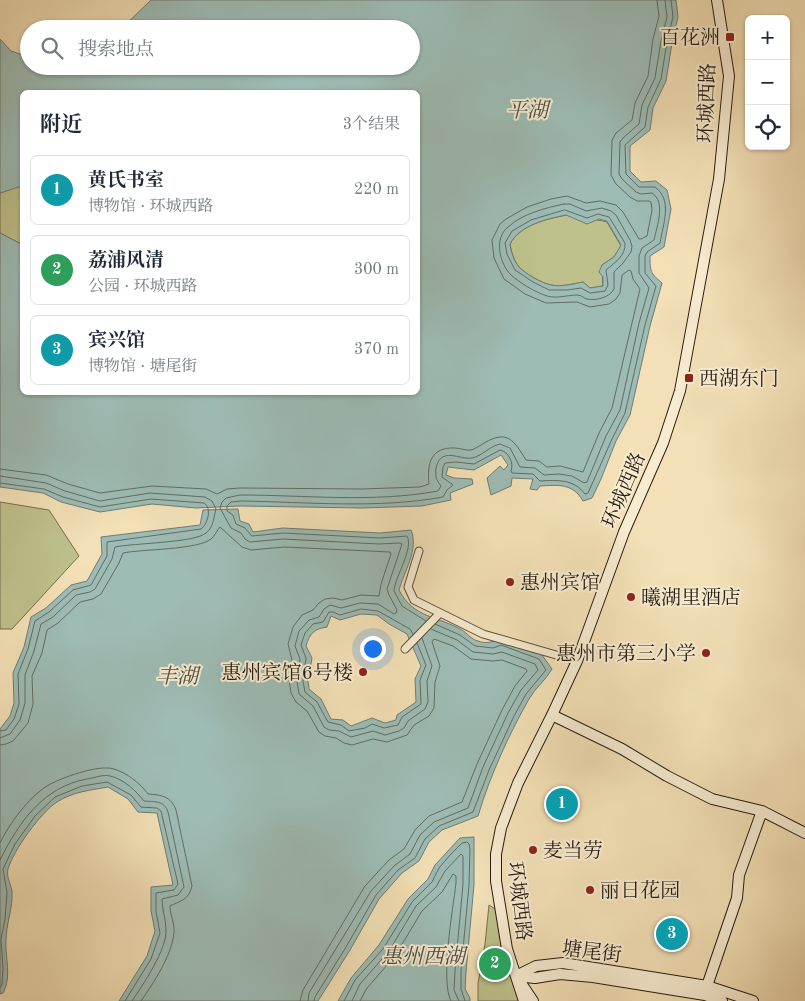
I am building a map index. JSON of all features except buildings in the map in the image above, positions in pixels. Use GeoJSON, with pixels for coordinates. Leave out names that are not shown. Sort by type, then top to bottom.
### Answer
{"type":"FeatureCollection","features":[{"type":"Feature","properties":{"kind":"main road","name":"环城西路"},"geometry":{"type":"LineString","coordinates":[[524,1001],[507,948],[496,881],[496,854],[500,828],[518,783],[577,662],[624,532],[662,442],[680,391],[719,179],[728,76],[717,0]]}},
{"type":"Feature","properties":{"kind":"main road"},"geometry":{"type":"LineString","coordinates":[[552,716],[622,749],[667,776],[712,798],[762,811],[805,833]]}},
{"type":"Feature","properties":{"kind":"main road"},"geometry":{"type":"LineString","coordinates":[[707,986],[737,898],[739,875],[762,811]]}},
{"type":"Feature","properties":{"kind":"main road","name":"塘尾街"},"geometry":{"type":"LineString","coordinates":[[516,976],[536,966],[563,962],[707,986],[753,1001]]}},
{"type":"Feature","properties":{"kind":"main road","name":"塘尾街"},"geometry":{"type":"LineString","coordinates":[[516,976],[535,978],[560,974],[593,977],[705,995],[722,1001]]}},
{"type":"Feature","properties":{"kind":"main road","name":"环城西路"},"geometry":{"type":"LineString","coordinates":[[516,976],[533,1001]]}},
{"type":"Feature","properties":{"kind":"street"},"geometry":{"type":"LineString","coordinates":[[418,552],[408,587],[414,600],[439,614],[483,634],[577,662]]}},
{"type":"Feature","properties":{"kind":"street"},"geometry":{"type":"LineString","coordinates":[[405,650],[439,614]]}},
{"type":"Feature","properties":{"kind":"green space"},"geometry":{"type":"Polygon","coordinates":[[[20,186],[20,243],[0,233],[0,193],[20,186]]]}},
{"type":"Feature","properties":{"kind":"green space"},"geometry":{"type":"Polygon","coordinates":[[[567,215],[578,219],[607,222],[621,246],[614,257],[602,265],[603,286],[590,288],[583,282],[555,286],[547,284],[526,272],[516,262],[510,244],[514,237],[534,224],[567,215]]]}},
{"type":"Feature","properties":{"kind":"green space"},"geometry":{"type":"Polygon","coordinates":[[[0,502],[49,510],[79,556],[12,629],[0,629],[0,502]]]}},
{"type":"Feature","properties":{"kind":"green space"},"geometry":{"type":"Polygon","coordinates":[[[489,905],[497,910],[519,1001],[478,1001],[478,983],[489,905]]]}},
{"type":"Feature","properties":{"kind":"water","name":"平湖"},"geometry":{"type":"Polygon","coordinates":[[[151,0],[676,0],[678,17],[666,81],[653,108],[650,130],[630,146],[630,171],[641,182],[656,181],[667,190],[671,209],[664,247],[650,256],[652,271],[655,277],[662,283],[650,326],[630,415],[616,441],[592,498],[583,501],[575,491],[564,486],[540,486],[537,490],[530,489],[533,479],[512,478],[511,486],[491,495],[487,478],[500,466],[504,470],[508,465],[501,455],[474,470],[448,467],[446,475],[454,478],[472,479],[473,484],[450,493],[451,500],[422,506],[362,508],[241,506],[196,508],[152,504],[100,512],[61,502],[43,493],[0,487],[0,233],[20,243],[20,395],[420,395],[420,90],[20,90],[20,187],[0,193],[0,39],[11,51],[20,54],[20,75],[420,75],[420,20],[130,20],[151,0]],[[566,215],[534,224],[514,237],[510,244],[516,262],[526,272],[547,284],[555,286],[583,282],[590,288],[603,286],[603,277],[599,272],[602,265],[614,257],[621,245],[607,221],[599,219],[587,224],[566,215]]]}},
{"type":"Feature","properties":{"kind":"water","name":"惠州西湖"},"geometry":{"type":"Polygon","coordinates":[[[238,509],[240,521],[249,524],[253,532],[283,528],[380,533],[411,530],[413,537],[412,553],[399,590],[411,606],[427,615],[453,625],[481,642],[492,642],[500,639],[542,655],[552,669],[531,695],[514,727],[500,756],[478,816],[442,830],[429,842],[419,861],[402,873],[379,899],[318,1001],[119,1001],[147,956],[155,931],[151,911],[151,887],[173,885],[157,813],[138,812],[128,799],[108,787],[88,790],[57,802],[43,814],[21,843],[11,861],[8,877],[12,897],[6,935],[8,974],[6,987],[3,993],[0,994],[0,729],[10,716],[14,703],[13,673],[24,647],[31,617],[46,608],[71,585],[87,581],[102,554],[101,537],[200,525],[203,510],[238,509]],[[361,614],[340,620],[331,616],[327,627],[313,632],[306,646],[312,658],[308,681],[309,689],[321,699],[331,719],[343,720],[351,726],[372,718],[385,723],[396,720],[397,715],[416,702],[415,679],[421,666],[407,634],[377,615],[361,614]]]}},
{"type":"Feature","properties":{"kind":"water","name":"惠州西湖"},"geometry":{"type":"Polygon","coordinates":[[[474,837],[474,885],[465,989],[470,1001],[338,1001],[351,978],[379,945],[408,899],[428,879],[435,865],[460,838],[474,837]]]}},
{"type":"Feature","properties":{"kind":"place","name":"百花洲"},"geometry":{"type":"Point","coordinates":[730,37]}},
{"type":"Feature","properties":{"kind":"place","name":"西湖东门"},"geometry":{"type":"Point","coordinates":[689,378]}},
{"type":"Feature","properties":{"kind":"place","name":"惠州宾馆"},"geometry":{"type":"Point","coordinates":[510,582]}},
{"type":"Feature","properties":{"kind":"place","name":"曦湖里酒店"},"geometry":{"type":"Point","coordinates":[631,597]}},
{"type":"Feature","properties":{"kind":"place","name":"惠州市第三小学"},"geometry":{"type":"Point","coordinates":[706,653]}},
{"type":"Feature","properties":{"kind":"place","name":"惠州宾馆6号楼"},"geometry":{"type":"Point","coordinates":[363,672]}},
{"type":"Feature","properties":{"kind":"place","name":"黄氏书室"},"geometry":{"type":"Point","coordinates":[562,804]}},
{"type":"Feature","properties":{"kind":"place","name":"麦当劳"},"geometry":{"type":"Point","coordinates":[533,850]}},
{"type":"Feature","properties":{"kind":"place","name":"丽日花园"},"geometry":{"type":"Point","coordinates":[590,890]}},
{"type":"Feature","properties":{"kind":"place","name":"宾兴馆"},"geometry":{"type":"Point","coordinates":[672,934]}},
{"type":"Feature","properties":{"kind":"place","name":"荔浦风清"},"geometry":{"type":"Point","coordinates":[495,964]}},
{"type":"Feature","properties":{"kind":"water label","name":"丰湖"},"geometry":{"type":"Point","coordinates":[177,676]}}]}
